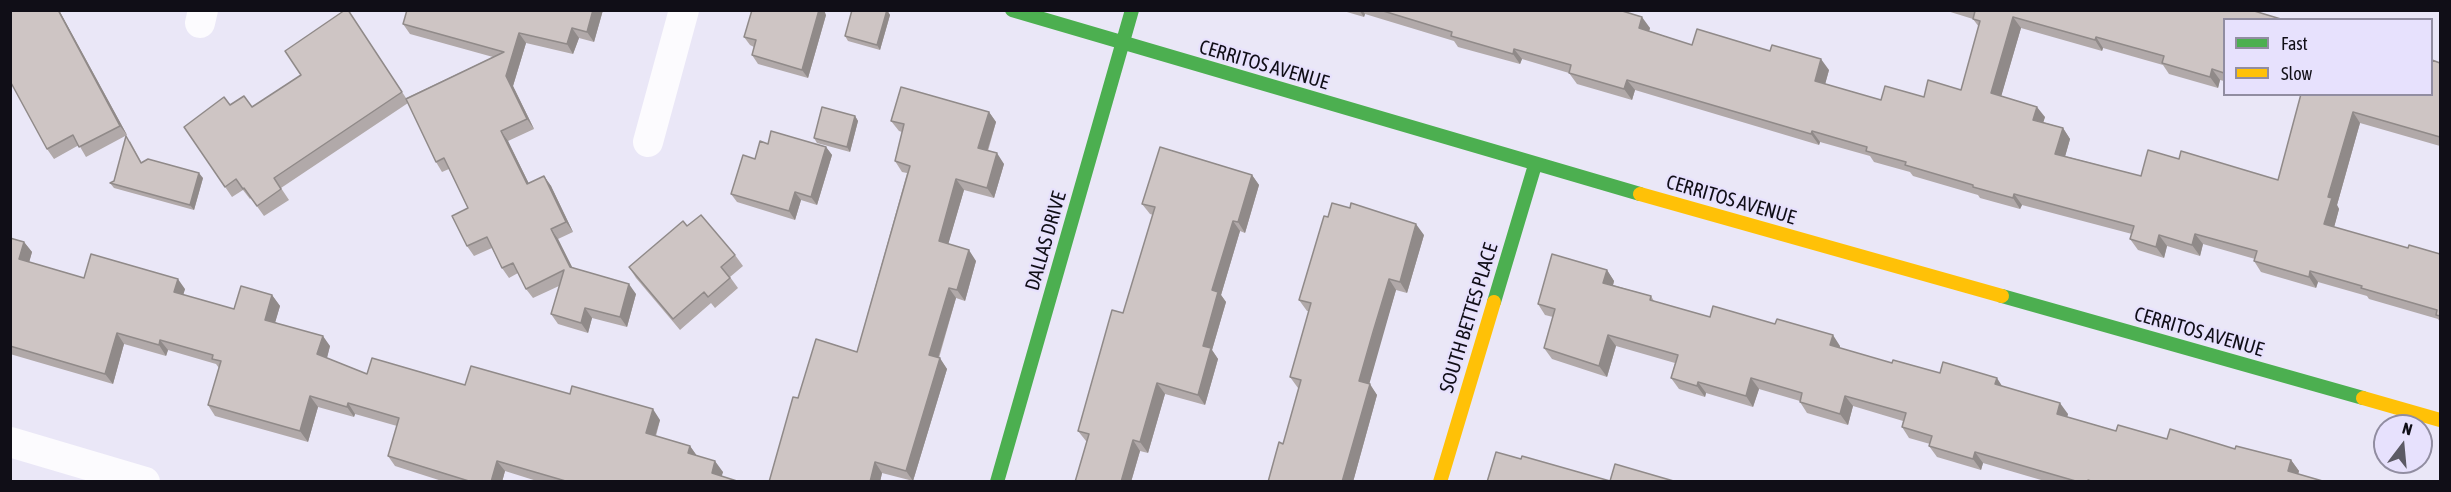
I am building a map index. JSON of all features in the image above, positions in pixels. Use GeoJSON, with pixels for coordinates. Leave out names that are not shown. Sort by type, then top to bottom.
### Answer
{"type":"FeatureCollection","features":[{"type":"Feature","properties":{"kind":"street"},"geometry":{"type":"LineString","coordinates":[[648,142],[684,10]]}},
{"type":"Feature","properties":{"kind":"street","name":"CERRITOS AVENUE"},"geometry":{"type":"LineString","coordinates":[[1012,10],[1535,165],[2440,420]]}},
{"type":"Feature","properties":{"kind":"street","name":"DALLAS DRIVE"},"geometry":{"type":"LineString","coordinates":[[997,482],[1132,10]]}},
{"type":"Feature","properties":{"kind":"street","name":"SOUTH BETTES PLACE"},"geometry":{"type":"LineString","coordinates":[[1440,482],[1535,165]]}},
{"type":"Feature","properties":{"kind":"street"},"geometry":{"type":"LineString","coordinates":[[10,442],[146,482]]}},
{"type":"Feature","properties":{"kind":"building"},"geometry":{"type":"Polygon","coordinates":[[[10,10],[58,10],[120,126],[79,147],[73,135],[47,149],[10,81],[10,10]]]}},
{"type":"Feature","properties":{"kind":"building"},"geometry":{"type":"Polygon","coordinates":[[[348,10],[402,92],[274,178],[281,189],[257,206],[236,179],[225,187],[184,127],[224,97],[230,105],[244,96],[252,107],[301,75],[285,51],[348,10]]]}},
{"type":"Feature","properties":{"kind":"building"},"geometry":{"type":"Polygon","coordinates":[[[407,10],[593,10],[587,32],[572,28],[567,44],[519,33],[506,76],[527,119],[501,131],[527,184],[544,176],[566,222],[551,229],[570,267],[629,284],[620,317],[585,308],[581,323],[551,314],[564,270],[526,289],[513,263],[502,268],[487,237],[467,246],[452,216],[468,208],[444,158],[436,162],[406,99],[504,52],[403,24],[407,10]]]}},
{"type":"Feature","properties":{"kind":"building"},"geometry":{"type":"Polygon","coordinates":[[[752,10],[819,10],[802,70],[752,55],[756,40],[744,37],[752,10]]]}},
{"type":"Feature","properties":{"kind":"building"},"geometry":{"type":"Polygon","coordinates":[[[852,10],[887,10],[877,45],[845,36],[852,10]]]}},
{"type":"Feature","properties":{"kind":"building"},"geometry":{"type":"Polygon","coordinates":[[[1380,10],[1619,10],[1642,17],[1639,28],[1692,45],[1697,29],[1770,51],[1772,45],[1821,59],[1815,81],[1881,100],[1885,86],[1924,97],[1928,80],[1961,90],[1980,21],[1973,19],[1974,10],[2251,10],[2277,18],[2223,18],[2223,73],[2212,69],[2210,77],[2162,63],[2164,56],[2013,17],[1991,93],[2037,107],[2033,120],[2063,128],[2055,154],[2141,176],[2148,150],[2179,159],[2181,151],[2278,180],[2300,96],[2433,96],[2433,60],[2440,63],[2440,137],[2353,112],[2328,197],[2332,198],[2324,224],[2408,248],[2409,245],[2440,254],[2440,316],[2436,315],[2437,310],[2361,288],[2362,286],[2310,271],[2309,277],[2254,261],[2257,251],[2195,234],[2192,245],[2159,235],[2156,247],[2130,239],[2134,226],[2014,194],[2013,198],[1973,187],[1973,185],[1905,165],[1906,162],[1866,151],[1867,147],[1812,131],[1811,134],[1627,80],[1624,89],[1569,73],[1571,65],[1514,49],[1513,54],[1451,36],[1452,32],[1380,10]]]}},
{"type":"Feature","properties":{"kind":"building"},"geometry":{"type":"Polygon","coordinates":[[[901,87],[989,112],[978,148],[997,153],[987,188],[956,179],[939,241],[969,250],[957,290],[949,288],[929,355],[940,358],[906,471],[875,462],[870,482],[769,482],[793,397],[798,398],[816,339],[857,352],[910,166],[895,161],[904,124],[891,121],[901,87]]]}},
{"type":"Feature","properties":{"kind":"building"},"geometry":{"type":"Polygon","coordinates":[[[822,107],[855,116],[847,147],[814,138],[822,107]]]}},
{"type":"Feature","properties":{"kind":"building"},"geometry":{"type":"Polygon","coordinates":[[[771,131],[826,147],[811,197],[795,192],[789,211],[731,194],[743,155],[755,159],[760,141],[768,144],[771,131]]]}},
{"type":"Feature","properties":{"kind":"building"},"geometry":{"type":"Polygon","coordinates":[[[126,136],[141,163],[148,159],[199,173],[190,205],[110,183],[114,181],[126,136]]]}},
{"type":"Feature","properties":{"kind":"building"},"geometry":{"type":"Polygon","coordinates":[[[1160,147],[1252,175],[1238,222],[1233,221],[1212,290],[1218,292],[1203,346],[1211,348],[1198,395],[1157,383],[1140,442],[1133,440],[1121,482],[1075,482],[1089,434],[1078,431],[1112,310],[1123,313],[1155,207],[1142,204],[1160,147]]]}},
{"type":"Feature","properties":{"kind":"building"},"geometry":{"type":"Polygon","coordinates":[[[1332,203],[1350,208],[1351,203],[1416,224],[1400,282],[1389,279],[1373,332],[1359,381],[1370,384],[1342,482],[1268,482],[1279,442],[1283,444],[1301,380],[1290,377],[1311,303],[1299,300],[1324,216],[1328,217],[1332,203]]]}},
{"type":"Feature","properties":{"kind":"building"},"geometry":{"type":"Polygon","coordinates":[[[701,215],[735,255],[721,267],[730,278],[708,297],[704,292],[673,319],[629,267],[683,221],[687,226],[701,215]]]}},
{"type":"Feature","properties":{"kind":"building"},"geometry":{"type":"Polygon","coordinates":[[[10,238],[24,242],[19,259],[84,278],[91,254],[178,279],[174,292],[234,309],[241,286],[272,295],[265,320],[323,336],[317,354],[367,374],[372,358],[465,385],[471,366],[570,394],[572,386],[653,409],[646,433],[690,446],[688,453],[715,461],[712,473],[740,482],[569,482],[497,461],[491,482],[472,482],[388,456],[399,418],[348,403],[347,407],[310,396],[300,431],[208,405],[221,361],[212,359],[213,355],[160,340],[159,345],[117,333],[105,374],[10,346],[10,238]]]}},
{"type":"Feature","properties":{"kind":"building"},"geometry":{"type":"Polygon","coordinates":[[[1552,254],[1607,270],[1603,283],[1651,296],[1650,300],[1710,317],[1713,306],[1775,324],[1777,319],[1833,335],[1830,345],[1892,363],[1893,360],[1940,373],[1943,362],[1997,378],[1995,384],[2060,403],[2057,414],[2116,431],[2118,425],[2167,439],[2170,429],[2235,449],[2236,446],[2291,460],[2288,471],[2326,482],[2094,482],[2088,480],[2079,482],[1975,452],[1973,459],[1929,446],[1932,436],[1902,427],[1906,413],[1845,396],[1840,414],[1800,402],[1802,393],[1751,378],[1746,396],[1698,382],[1697,386],[1671,378],[1678,355],[1608,335],[1599,366],[1544,348],[1555,309],[1538,304],[1552,254]]]}},
{"type":"Feature","properties":{"kind":"building"},"geometry":{"type":"Polygon","coordinates":[[[1496,452],[1521,459],[1522,456],[1610,481],[1615,464],[1677,482],[1487,482],[1496,452]]]}},
{"type":"Feature","properties":{"kind":"traffic: fast"},"geometry":{"type":"LineString","coordinates":[[1012,10],[1640,194]]}},
{"type":"Feature","properties":{"kind":"traffic: fast"},"geometry":{"type":"LineString","coordinates":[[997,482],[1132,10]]}},
{"type":"Feature","properties":{"kind":"traffic: fast"},"geometry":{"type":"LineString","coordinates":[[1494,302],[1535,165]]}},
{"type":"Feature","properties":{"kind":"traffic: fast"},"geometry":{"type":"LineString","coordinates":[[2002,296],[2363,398]]}},
{"type":"Feature","properties":{"kind":"traffic: slow"},"geometry":{"type":"LineString","coordinates":[[1640,194],[2002,296]]}},
{"type":"Feature","properties":{"kind":"traffic: slow"},"geometry":{"type":"LineString","coordinates":[[1440,482],[1494,302]]}},
{"type":"Feature","properties":{"kind":"traffic: slow"},"geometry":{"type":"LineString","coordinates":[[2363,398],[2440,420]]}}]}
